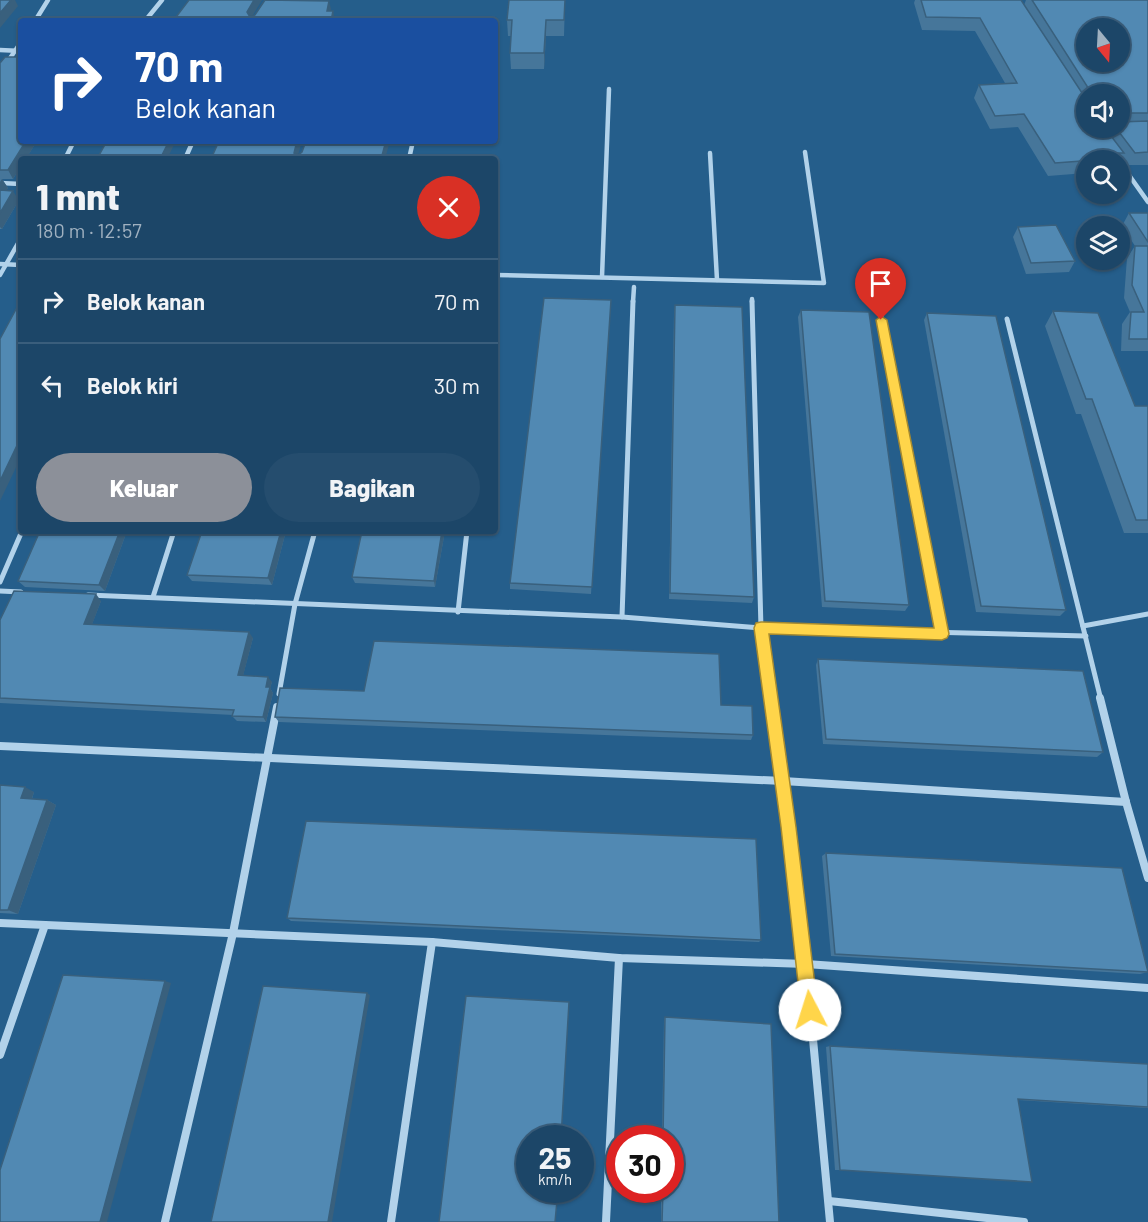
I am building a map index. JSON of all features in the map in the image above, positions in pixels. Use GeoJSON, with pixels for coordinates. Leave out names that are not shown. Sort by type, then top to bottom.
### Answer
{"type":"FeatureCollection","features":[{"type":"Feature","properties":{"kind":"street"},"geometry":{"type":"LineString","coordinates":[[37,18],[48,0]]}},
{"type":"Feature","properties":{"kind":"street"},"geometry":{"type":"LineString","coordinates":[[147,18],[162,0]]}},
{"type":"Feature","properties":{"kind":"street"},"geometry":{"type":"LineString","coordinates":[[0,50],[18,50]]}},
{"type":"Feature","properties":{"kind":"street"},"geometry":{"type":"LineString","coordinates":[[0,73],[18,50]]}},
{"type":"Feature","properties":{"kind":"street"},"geometry":{"type":"LineString","coordinates":[[602,277],[609,89]]}},
{"type":"Feature","properties":{"kind":"street"},"geometry":{"type":"LineString","coordinates":[[498,274],[824,283],[805,152]]}},
{"type":"Feature","properties":{"kind":"street"},"geometry":{"type":"LineString","coordinates":[[710,153],[717,280]]}},
{"type":"Feature","properties":{"kind":"street"},"geometry":{"type":"LineString","coordinates":[[1130,177],[1148,202]]}},
{"type":"Feature","properties":{"kind":"street"},"geometry":{"type":"LineString","coordinates":[[0,183],[18,184]]}},
{"type":"Feature","properties":{"kind":"street"},"geometry":{"type":"LineString","coordinates":[[0,275],[3,264],[18,242]]}},
{"type":"Feature","properties":{"kind":"street"},"geometry":{"type":"LineString","coordinates":[[3,264],[18,265]]}},
{"type":"Feature","properties":{"kind":"street"},"geometry":{"type":"LineString","coordinates":[[622,617],[634,287]]}},
{"type":"Feature","properties":{"kind":"street"},"geometry":{"type":"LineString","coordinates":[[877,297],[942,634]]}},
{"type":"Feature","properties":{"kind":"street"},"geometry":{"type":"LineString","coordinates":[[752,299],[761,628],[806,964],[830,1222]]}},
{"type":"Feature","properties":{"kind":"street"},"geometry":{"type":"LineString","coordinates":[[1007,319],[1126,802],[1148,878]]}},
{"type":"Feature","properties":{"kind":"street"},"geometry":{"type":"LineString","coordinates":[[0,582],[21,534]]}},
{"type":"Feature","properties":{"kind":"street"},"geometry":{"type":"LineString","coordinates":[[153,597],[173,534]]}},
{"type":"Feature","properties":{"kind":"street"},"geometry":{"type":"LineString","coordinates":[[165,1222],[233,933],[295,604],[314,534]]}},
{"type":"Feature","properties":{"kind":"street"},"geometry":{"type":"LineString","coordinates":[[458,612],[467,534]]}},
{"type":"Feature","properties":{"kind":"street"},"geometry":{"type":"LineString","coordinates":[[0,591],[24,592]]}},
{"type":"Feature","properties":{"kind":"street"},"geometry":{"type":"LineString","coordinates":[[82,594],[458,612],[622,617],[761,628],[1086,636]]}},
{"type":"Feature","properties":{"kind":"street"},"geometry":{"type":"LineString","coordinates":[[1083,626],[1148,615]]}},
{"type":"Feature","properties":{"kind":"street"},"geometry":{"type":"LineString","coordinates":[[0,746],[783,781],[1126,802]]}},
{"type":"Feature","properties":{"kind":"street"},"geometry":{"type":"LineString","coordinates":[[0,923],[432,942],[619,958],[806,964],[1148,988]]}},
{"type":"Feature","properties":{"kind":"street"},"geometry":{"type":"LineString","coordinates":[[0,1055],[45,925]]}},
{"type":"Feature","properties":{"kind":"street"},"geometry":{"type":"LineString","coordinates":[[391,1222],[432,942]]}},
{"type":"Feature","properties":{"kind":"street"},"geometry":{"type":"LineString","coordinates":[[606,1222],[619,958]]}},
{"type":"Feature","properties":{"kind":"street"},"geometry":{"type":"LineString","coordinates":[[829,1202],[1024,1222]]}},
{"type":"Feature","properties":{"kind":"building"},"geometry":{"type":"Polygon","coordinates":[[[0,0],[11,0],[0,13],[0,0]]]}},
{"type":"Feature","properties":{"kind":"building"},"geometry":{"type":"Polygon","coordinates":[[[189,0],[254,0],[247,12],[250,17],[255,15],[265,0],[329,1],[327,11],[333,11],[332,18],[175,18],[189,0]]]}},
{"type":"Feature","properties":{"kind":"building"},"geometry":{"type":"Polygon","coordinates":[[[509,0],[565,0],[564,20],[546,20],[544,53],[510,53],[512,20],[507,20],[509,0]]]}},
{"type":"Feature","properties":{"kind":"building"},"geometry":{"type":"Polygon","coordinates":[[[921,0],[1021,0],[1076,84],[1076,138],[1113,138],[1122,150],[1076,150],[1076,161],[1055,163],[1024,114],[995,116],[979,85],[1017,83],[980,18],[926,17],[921,0]]]}},
{"type":"Feature","properties":{"kind":"building"},"geometry":{"type":"Polygon","coordinates":[[[1032,0],[1148,0],[1148,113],[1130,113],[1130,84],[1086,84],[1078,72],[1130,72],[1130,18],[1076,18],[1076,69],[1032,0]]]}},
{"type":"Feature","properties":{"kind":"building"},"geometry":{"type":"Polygon","coordinates":[[[5,57],[18,57],[18,144],[24,144],[8,170],[0,170],[0,63],[5,57]]]}},
{"type":"Feature","properties":{"kind":"building"},"geometry":{"type":"Polygon","coordinates":[[[1148,121],[1148,152],[1135,153],[1124,138],[1130,138],[1130,122],[1148,121]]]}},
{"type":"Feature","properties":{"kind":"building"},"geometry":{"type":"Polygon","coordinates":[[[105,144],[168,144],[162,156],[99,156],[105,144]]]}},
{"type":"Feature","properties":{"kind":"building"},"geometry":{"type":"Polygon","coordinates":[[[218,144],[296,144],[294,153],[298,155],[305,144],[385,144],[382,156],[212,156],[218,144]]]}},
{"type":"Feature","properties":{"kind":"building"},"geometry":{"type":"Polygon","coordinates":[[[0,190],[13,191],[0,213],[0,190]]]}},
{"type":"Feature","properties":{"kind":"building"},"geometry":{"type":"Polygon","coordinates":[[[1129,213],[1148,213],[1148,242],[1129,213]]]}},
{"type":"Feature","properties":{"kind":"building"},"geometry":{"type":"Polygon","coordinates":[[[1056,225],[1075,261],[1031,263],[1018,227],[1056,225]]]}},
{"type":"Feature","properties":{"kind":"building"},"geometry":{"type":"Polygon","coordinates":[[[1135,246],[1148,246],[1148,339],[1129,339],[1131,312],[1144,312],[1132,285],[1135,246]]]}},
{"type":"Feature","properties":{"kind":"building"},"geometry":{"type":"Polygon","coordinates":[[[544,298],[611,300],[592,587],[510,583],[544,298]]]}},
{"type":"Feature","properties":{"kind":"building"},"geometry":{"type":"Polygon","coordinates":[[[675,305],[742,307],[754,597],[670,593],[675,305]]]}},
{"type":"Feature","properties":{"kind":"building"},"geometry":{"type":"Polygon","coordinates":[[[18,306],[18,443],[0,481],[0,339],[18,306]]]}},
{"type":"Feature","properties":{"kind":"building"},"geometry":{"type":"Polygon","coordinates":[[[801,310],[869,312],[909,605],[825,601],[801,310]]]}},
{"type":"Feature","properties":{"kind":"building"},"geometry":{"type":"Polygon","coordinates":[[[1053,311],[1098,313],[1135,406],[1148,406],[1148,520],[1136,520],[1092,399],[1086,399],[1053,311]]]}},
{"type":"Feature","properties":{"kind":"building"},"geometry":{"type":"Polygon","coordinates":[[[927,313],[996,316],[1066,610],[981,606],[927,313]]]}},
{"type":"Feature","properties":{"kind":"building"},"geometry":{"type":"Polygon","coordinates":[[[39,534],[119,534],[99,585],[18,581],[39,534]]]}},
{"type":"Feature","properties":{"kind":"building"},"geometry":{"type":"Polygon","coordinates":[[[201,534],[280,534],[268,578],[187,575],[201,534]]]}},
{"type":"Feature","properties":{"kind":"building"},"geometry":{"type":"Polygon","coordinates":[[[361,534],[442,534],[434,581],[352,577],[361,534]]]}},
{"type":"Feature","properties":{"kind":"building"},"geometry":{"type":"Polygon","coordinates":[[[14,591],[96,594],[84,624],[249,632],[238,675],[268,677],[266,687],[270,687],[263,717],[232,716],[234,710],[0,698],[0,620],[14,591]]]}},
{"type":"Feature","properties":{"kind":"building"},"geometry":{"type":"Polygon","coordinates":[[[374,641],[719,654],[721,705],[752,706],[753,735],[275,717],[280,688],[364,691],[374,641]]]}},
{"type":"Feature","properties":{"kind":"building"},"geometry":{"type":"Polygon","coordinates":[[[818,659],[1083,671],[1103,752],[826,739],[818,659]]]}},
{"type":"Feature","properties":{"kind":"building"},"geometry":{"type":"Polygon","coordinates":[[[0,785],[25,787],[21,798],[47,800],[8,910],[0,910],[0,785]]]}},
{"type":"Feature","properties":{"kind":"building"},"geometry":{"type":"Polygon","coordinates":[[[306,821],[756,839],[761,940],[287,918],[306,821]]]}},
{"type":"Feature","properties":{"kind":"building"},"geometry":{"type":"Polygon","coordinates":[[[826,853],[1122,868],[1148,972],[835,954],[826,853]]]}},
{"type":"Feature","properties":{"kind":"building"},"geometry":{"type":"Polygon","coordinates":[[[63,975],[165,981],[100,1222],[0,1222],[0,1170],[63,975]]]}},
{"type":"Feature","properties":{"kind":"building"},"geometry":{"type":"Polygon","coordinates":[[[263,986],[367,993],[328,1222],[211,1222],[263,986]]]}},
{"type":"Feature","properties":{"kind":"building"},"geometry":{"type":"Polygon","coordinates":[[[466,996],[569,1002],[562,1125],[516,1125],[516,1203],[557,1203],[555,1222],[439,1222],[466,996]]]}},
{"type":"Feature","properties":{"kind":"building"},"geometry":{"type":"Polygon","coordinates":[[[665,1017],[771,1024],[779,1222],[662,1222],[663,1203],[684,1203],[684,1125],[663,1125],[665,1017]]]}},
{"type":"Feature","properties":{"kind":"building"},"geometry":{"type":"Polygon","coordinates":[[[830,1046],[1148,1064],[1148,1107],[1018,1099],[1032,1182],[840,1170],[830,1046]]]}},
{"type":"Feature","properties":{"kind":"route"},"geometry":{"type":"LineString","coordinates":[[810,1010],[789,827],[761,628],[942,634],[881,320]]}}]}
